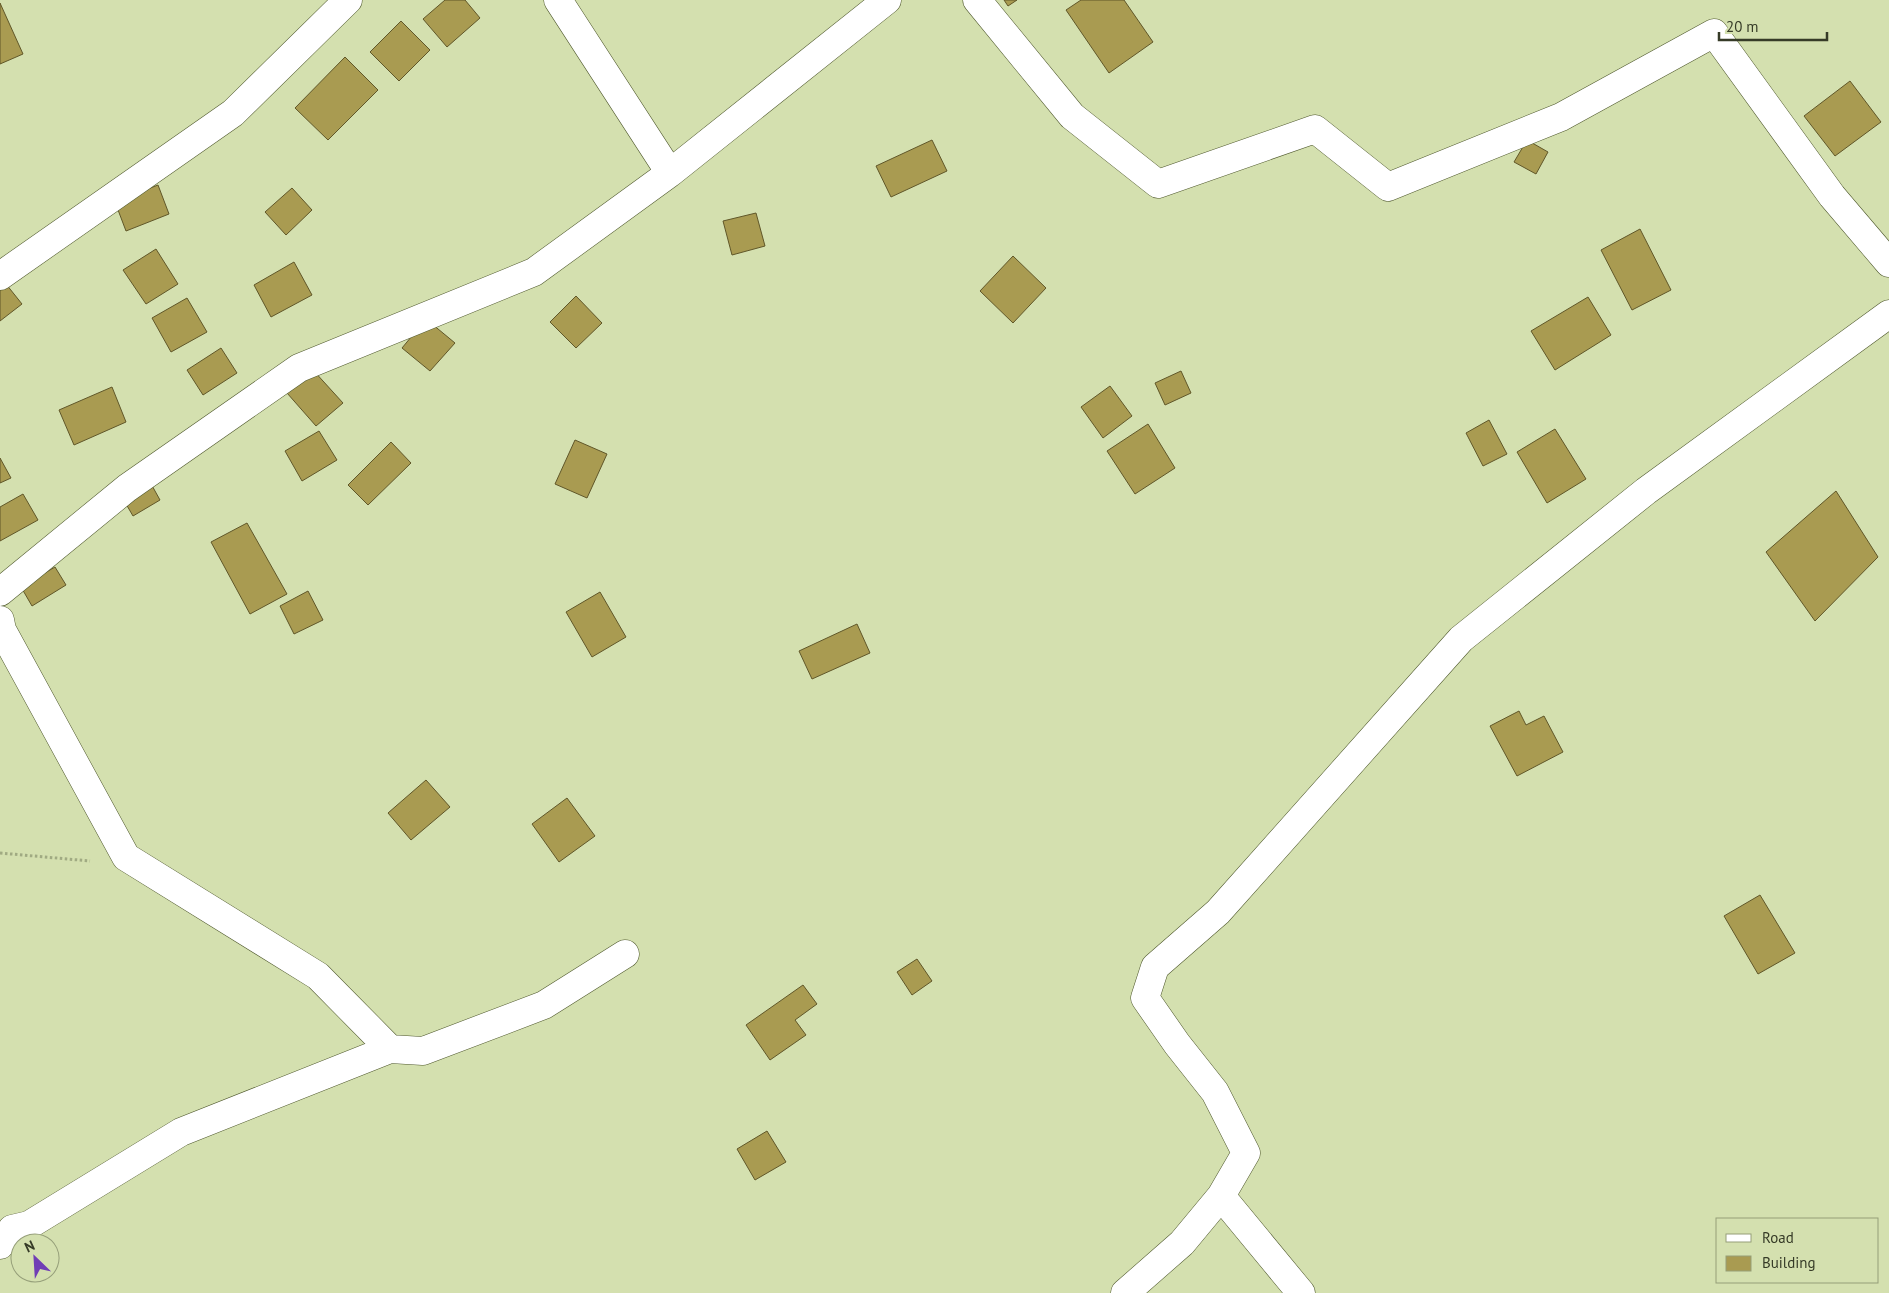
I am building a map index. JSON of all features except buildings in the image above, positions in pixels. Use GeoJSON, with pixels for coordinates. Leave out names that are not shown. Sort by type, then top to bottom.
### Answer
{"type":"FeatureCollection","features":[{"type":"Feature","properties":{"kind":"street"},"geometry":{"type":"LineString","coordinates":[[0,276],[233,113],[348,0]]}},
{"type":"Feature","properties":{"kind":"street"},"geometry":{"type":"LineString","coordinates":[[558,0],[670,173]]}},
{"type":"Feature","properties":{"kind":"street"},"geometry":{"type":"LineString","coordinates":[[0,592],[127,488],[299,368],[534,272],[670,173],[887,0]]}},
{"type":"Feature","properties":{"kind":"street"},"geometry":{"type":"LineString","coordinates":[[977,0],[1072,116],[1158,184],[1315,129],[1388,187],[1561,117],[1714,33],[1832,196],[1889,263]]}},
{"type":"Feature","properties":{"kind":"street"},"geometry":{"type":"LineString","coordinates":[[1125,1293],[1182,1243],[1221,1196],[1246,1153],[1215,1092],[1177,1044],[1145,998],[1154,968],[1218,912],[1461,639],[1646,491],[1889,314]]}},
{"type":"Feature","properties":{"kind":"street"},"geometry":{"type":"LineString","coordinates":[[0,620],[2,630],[126,857],[318,976],[390,1049]]}},
{"type":"Feature","properties":{"kind":"street"},"geometry":{"type":"LineString","coordinates":[[0,1245],[12,1229],[29,1224],[181,1132],[390,1049],[422,1051],[544,1005],[625,954]]}},
{"type":"Feature","properties":{"kind":"street"},"geometry":{"type":"LineString","coordinates":[[1221,1196],[1300,1293]]}},
{"type":"Feature","properties":{"kind":"path"},"geometry":{"type":"LineString","coordinates":[[0,853],[94,862],[126,857]]}}]}
